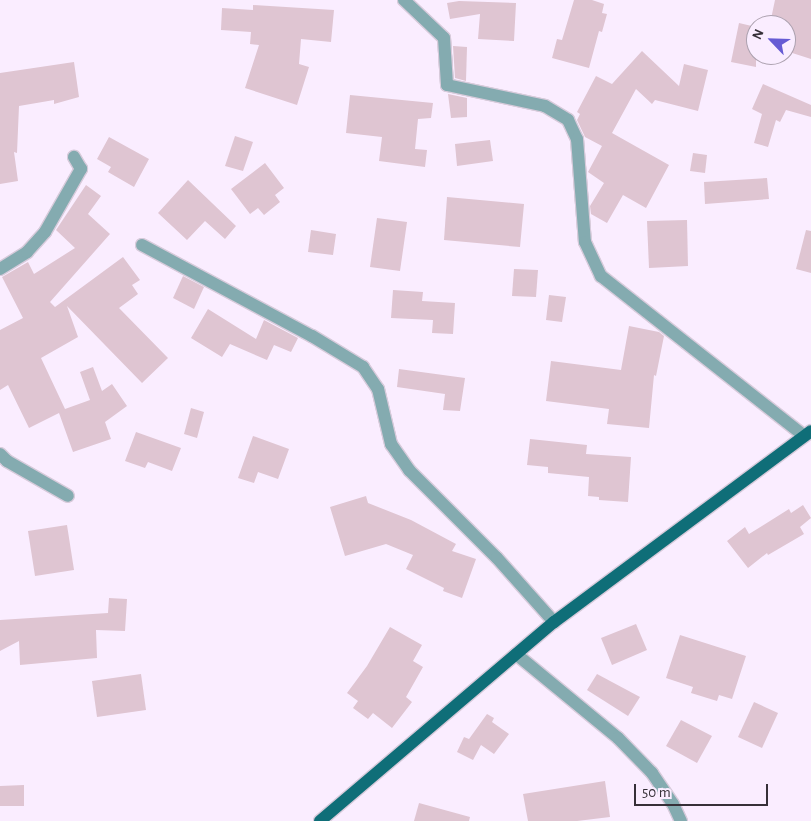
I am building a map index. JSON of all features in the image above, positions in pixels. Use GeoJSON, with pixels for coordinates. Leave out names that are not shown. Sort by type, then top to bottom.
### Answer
{"type":"FeatureCollection","features":[{"type":"Feature","properties":{"kind":"main road"},"geometry":{"type":"LineString","coordinates":[[320,821],[554,622],[808,434]]}},
{"type":"Feature","properties":{"kind":"street"},"geometry":{"type":"LineString","coordinates":[[404,0],[444,38],[447,85],[546,106],[568,120],[577,140],[585,242],[601,276],[808,434]]}},
{"type":"Feature","properties":{"kind":"street"},"geometry":{"type":"LineString","coordinates":[[0,269],[27,252],[45,232],[81,169],[74,157]]}},
{"type":"Feature","properties":{"kind":"street"},"geometry":{"type":"LineString","coordinates":[[142,245],[312,336],[363,367],[378,389],[391,444],[410,470],[497,558],[554,622]]}},
{"type":"Feature","properties":{"kind":"street"},"geometry":{"type":"LineString","coordinates":[[0,454],[7,461],[68,496]]}},
{"type":"Feature","properties":{"kind":"street"},"geometry":{"type":"LineString","coordinates":[[516,654],[618,738],[652,773],[674,804],[681,821]]}},
{"type":"Feature","properties":{"kind":"building"},"geometry":{"type":"Polygon","coordinates":[[[574,0],[592,0],[604,4],[602,13],[607,14],[602,32],[599,31],[589,68],[552,58],[557,39],[562,40],[574,0]]]}},
{"type":"Feature","properties":{"kind":"building"},"geometry":{"type":"Polygon","coordinates":[[[775,0],[811,0],[811,59],[796,54],[796,15],[772,15],[775,0]]]}},
{"type":"Feature","properties":{"kind":"building"},"geometry":{"type":"Polygon","coordinates":[[[459,1],[516,3],[514,41],[478,39],[480,14],[450,19],[447,3],[459,1]]]}},
{"type":"Feature","properties":{"kind":"building"},"geometry":{"type":"Polygon","coordinates":[[[253,5],[334,10],[331,42],[301,39],[299,64],[309,67],[297,105],[245,88],[259,45],[250,44],[251,32],[221,30],[222,8],[253,10],[253,5]]]}},
{"type":"Feature","properties":{"kind":"building"},"geometry":{"type":"Polygon","coordinates":[[[739,23],[746,25],[746,65],[731,62],[739,23]]]}},
{"type":"Feature","properties":{"kind":"building"},"geometry":{"type":"Polygon","coordinates":[[[453,46],[467,47],[466,81],[455,78],[453,46]]]}},
{"type":"Feature","properties":{"kind":"building"},"geometry":{"type":"Polygon","coordinates":[[[642,51],[679,86],[684,64],[708,70],[698,111],[655,100],[652,104],[636,89],[612,133],[669,165],[646,208],[623,195],[607,223],[591,214],[590,206],[604,183],[588,172],[602,146],[585,137],[577,120],[580,114],[577,112],[596,76],[612,84],[642,51]]]}},
{"type":"Feature","properties":{"kind":"building"},"geometry":{"type":"Polygon","coordinates":[[[74,62],[79,97],[54,104],[54,100],[19,106],[17,153],[14,152],[18,181],[0,184],[0,73],[74,62]]]}},
{"type":"Feature","properties":{"kind":"building"},"geometry":{"type":"Polygon","coordinates":[[[763,84],[811,105],[811,117],[786,110],[780,122],[776,120],[768,147],[754,143],[762,114],[752,109],[763,84]]]}},
{"type":"Feature","properties":{"kind":"building"},"geometry":{"type":"Polygon","coordinates":[[[448,94],[467,98],[467,117],[451,118],[448,94]]]}},
{"type":"Feature","properties":{"kind":"building"},"geometry":{"type":"Polygon","coordinates":[[[350,95],[433,103],[431,118],[418,119],[415,149],[427,150],[425,167],[379,161],[382,137],[346,133],[350,95]]]}},
{"type":"Feature","properties":{"kind":"building"},"geometry":{"type":"Polygon","coordinates":[[[235,136],[253,142],[243,171],[225,166],[235,136]]]}},
{"type":"Feature","properties":{"kind":"building"},"geometry":{"type":"Polygon","coordinates":[[[109,137],[149,159],[134,187],[108,172],[111,167],[97,159],[109,137]]]}},
{"type":"Feature","properties":{"kind":"building"},"geometry":{"type":"Polygon","coordinates":[[[490,140],[493,161],[457,166],[455,144],[490,140]]]}},
{"type":"Feature","properties":{"kind":"building"},"geometry":{"type":"Polygon","coordinates":[[[693,153],[707,155],[705,173],[690,171],[693,153]]]}},
{"type":"Feature","properties":{"kind":"building"},"geometry":{"type":"Polygon","coordinates":[[[265,163],[284,188],[275,195],[280,202],[264,215],[258,208],[250,214],[231,189],[265,163]]]}},
{"type":"Feature","properties":{"kind":"building"},"geometry":{"type":"Polygon","coordinates":[[[767,178],[769,199],[705,204],[704,182],[767,178]]]}},
{"type":"Feature","properties":{"kind":"building"},"geometry":{"type":"Polygon","coordinates":[[[188,180],[236,226],[225,239],[205,221],[187,240],[158,213],[188,180]]]}},
{"type":"Feature","properties":{"kind":"building"},"geometry":{"type":"Polygon","coordinates":[[[86,185],[101,196],[88,214],[110,234],[50,302],[55,307],[123,257],[140,280],[132,285],[138,294],[119,308],[168,358],[142,383],[67,306],[78,337],[41,358],[65,409],[90,400],[80,372],[93,367],[102,391],[112,384],[127,406],[105,422],[111,439],[73,452],[59,413],[29,428],[8,385],[0,390],[0,330],[23,318],[2,277],[28,262],[34,274],[75,248],[56,230],[86,185]]]}},
{"type":"Feature","properties":{"kind":"building"},"geometry":{"type":"Polygon","coordinates":[[[447,197],[524,204],[520,247],[444,240],[447,197]]]}},
{"type":"Feature","properties":{"kind":"building"},"geometry":{"type":"Polygon","coordinates":[[[377,218],[407,222],[400,271],[370,267],[377,218]]]}},
{"type":"Feature","properties":{"kind":"building"},"geometry":{"type":"Polygon","coordinates":[[[687,220],[688,266],[649,268],[647,221],[687,220]]]}},
{"type":"Feature","properties":{"kind":"building"},"geometry":{"type":"Polygon","coordinates":[[[311,230],[336,234],[333,255],[308,252],[311,230]]]}},
{"type":"Feature","properties":{"kind":"building"},"geometry":{"type":"Polygon","coordinates":[[[806,230],[811,231],[811,273],[796,269],[806,230]]]}},
{"type":"Feature","properties":{"kind":"building"},"geometry":{"type":"Polygon","coordinates":[[[514,269],[538,270],[536,297],[512,296],[514,269]]]}},
{"type":"Feature","properties":{"kind":"building"},"geometry":{"type":"Polygon","coordinates":[[[183,276],[204,287],[194,309],[173,298],[183,276]]]}},
{"type":"Feature","properties":{"kind":"building"},"geometry":{"type":"Polygon","coordinates":[[[393,290],[423,292],[422,301],[455,303],[453,334],[432,333],[433,320],[391,318],[393,290]]]}},
{"type":"Feature","properties":{"kind":"building"},"geometry":{"type":"Polygon","coordinates":[[[549,295],[566,297],[562,322],[546,320],[549,295]]]}},
{"type":"Feature","properties":{"kind":"building"},"geometry":{"type":"Polygon","coordinates":[[[208,309],[256,339],[264,320],[298,338],[291,352],[274,345],[267,360],[230,344],[222,357],[191,338],[208,309]]]}},
{"type":"Feature","properties":{"kind":"building"},"geometry":{"type":"Polygon","coordinates":[[[629,326],[659,332],[664,336],[656,376],[654,375],[649,428],[607,424],[609,409],[546,401],[551,361],[621,370],[629,326]]]}},
{"type":"Feature","properties":{"kind":"building"},"geometry":{"type":"Polygon","coordinates":[[[399,369],[465,378],[460,411],[443,410],[445,394],[397,387],[399,369]]]}},
{"type":"Feature","properties":{"kind":"building"},"geometry":{"type":"Polygon","coordinates":[[[191,408],[204,412],[197,438],[184,434],[191,408]]]}},
{"type":"Feature","properties":{"kind":"building"},"geometry":{"type":"Polygon","coordinates":[[[136,432],[181,448],[172,471],[148,462],[145,468],[125,461],[136,432]]]}},
{"type":"Feature","properties":{"kind":"building"},"geometry":{"type":"Polygon","coordinates":[[[253,436],[289,449],[278,479],[258,472],[254,483],[238,478],[253,436]]]}},
{"type":"Feature","properties":{"kind":"building"},"geometry":{"type":"Polygon","coordinates":[[[530,439],[587,445],[586,454],[631,457],[628,502],[599,500],[599,497],[588,496],[589,477],[548,473],[548,467],[527,465],[530,439]]]}},
{"type":"Feature","properties":{"kind":"building"},"geometry":{"type":"Polygon","coordinates":[[[366,496],[368,503],[411,520],[456,544],[452,551],[476,559],[462,598],[443,591],[444,588],[406,569],[413,555],[386,544],[345,556],[330,507],[366,496]]]}},
{"type":"Feature","properties":{"kind":"building"},"geometry":{"type":"Polygon","coordinates":[[[803,505],[811,518],[800,527],[804,534],[768,555],[767,553],[748,568],[727,541],[745,527],[749,534],[789,509],[791,513],[803,505]]]}},
{"type":"Feature","properties":{"kind":"building"},"geometry":{"type":"Polygon","coordinates":[[[67,525],[74,570],[35,576],[28,531],[67,525]]]}},
{"type":"Feature","properties":{"kind":"building"},"geometry":{"type":"Polygon","coordinates":[[[109,598],[127,599],[125,631],[96,630],[97,658],[20,665],[19,641],[0,651],[0,620],[108,613],[109,598]]]}},
{"type":"Feature","properties":{"kind":"building"},"geometry":{"type":"Polygon","coordinates":[[[636,624],[647,650],[612,665],[601,638],[636,624]]]}},
{"type":"Feature","properties":{"kind":"building"},"geometry":{"type":"Polygon","coordinates":[[[390,627],[422,645],[413,661],[423,667],[406,697],[412,702],[392,728],[373,713],[368,719],[353,708],[358,701],[347,693],[367,666],[390,627]]]}},
{"type":"Feature","properties":{"kind":"building"},"geometry":{"type":"Polygon","coordinates":[[[680,635],[746,656],[732,699],[719,695],[717,701],[691,693],[693,687],[666,678],[680,635]]]}},
{"type":"Feature","properties":{"kind":"building"},"geometry":{"type":"Polygon","coordinates":[[[141,674],[146,710],[97,717],[92,681],[141,674]]]}},
{"type":"Feature","properties":{"kind":"building"},"geometry":{"type":"Polygon","coordinates":[[[597,674],[640,697],[628,716],[587,690],[597,674]]]}},
{"type":"Feature","properties":{"kind":"building"},"geometry":{"type":"Polygon","coordinates":[[[754,702],[778,713],[762,748],[738,737],[754,702]]]}},
{"type":"Feature","properties":{"kind":"building"},"geometry":{"type":"Polygon","coordinates":[[[487,714],[494,718],[492,722],[509,734],[494,754],[481,745],[473,760],[457,752],[464,737],[469,739],[487,714]]]}},
{"type":"Feature","properties":{"kind":"building"},"geometry":{"type":"Polygon","coordinates":[[[681,720],[712,736],[697,763],[666,746],[681,720]]]}},
{"type":"Feature","properties":{"kind":"building"},"geometry":{"type":"Polygon","coordinates":[[[605,781],[610,817],[577,821],[528,821],[523,794],[605,781]]]}},
{"type":"Feature","properties":{"kind":"building"},"geometry":{"type":"Polygon","coordinates":[[[24,785],[24,806],[0,806],[0,786],[24,785]]]}},
{"type":"Feature","properties":{"kind":"building"},"geometry":{"type":"Polygon","coordinates":[[[419,803],[470,817],[469,821],[414,821],[419,803]]]}}]}
